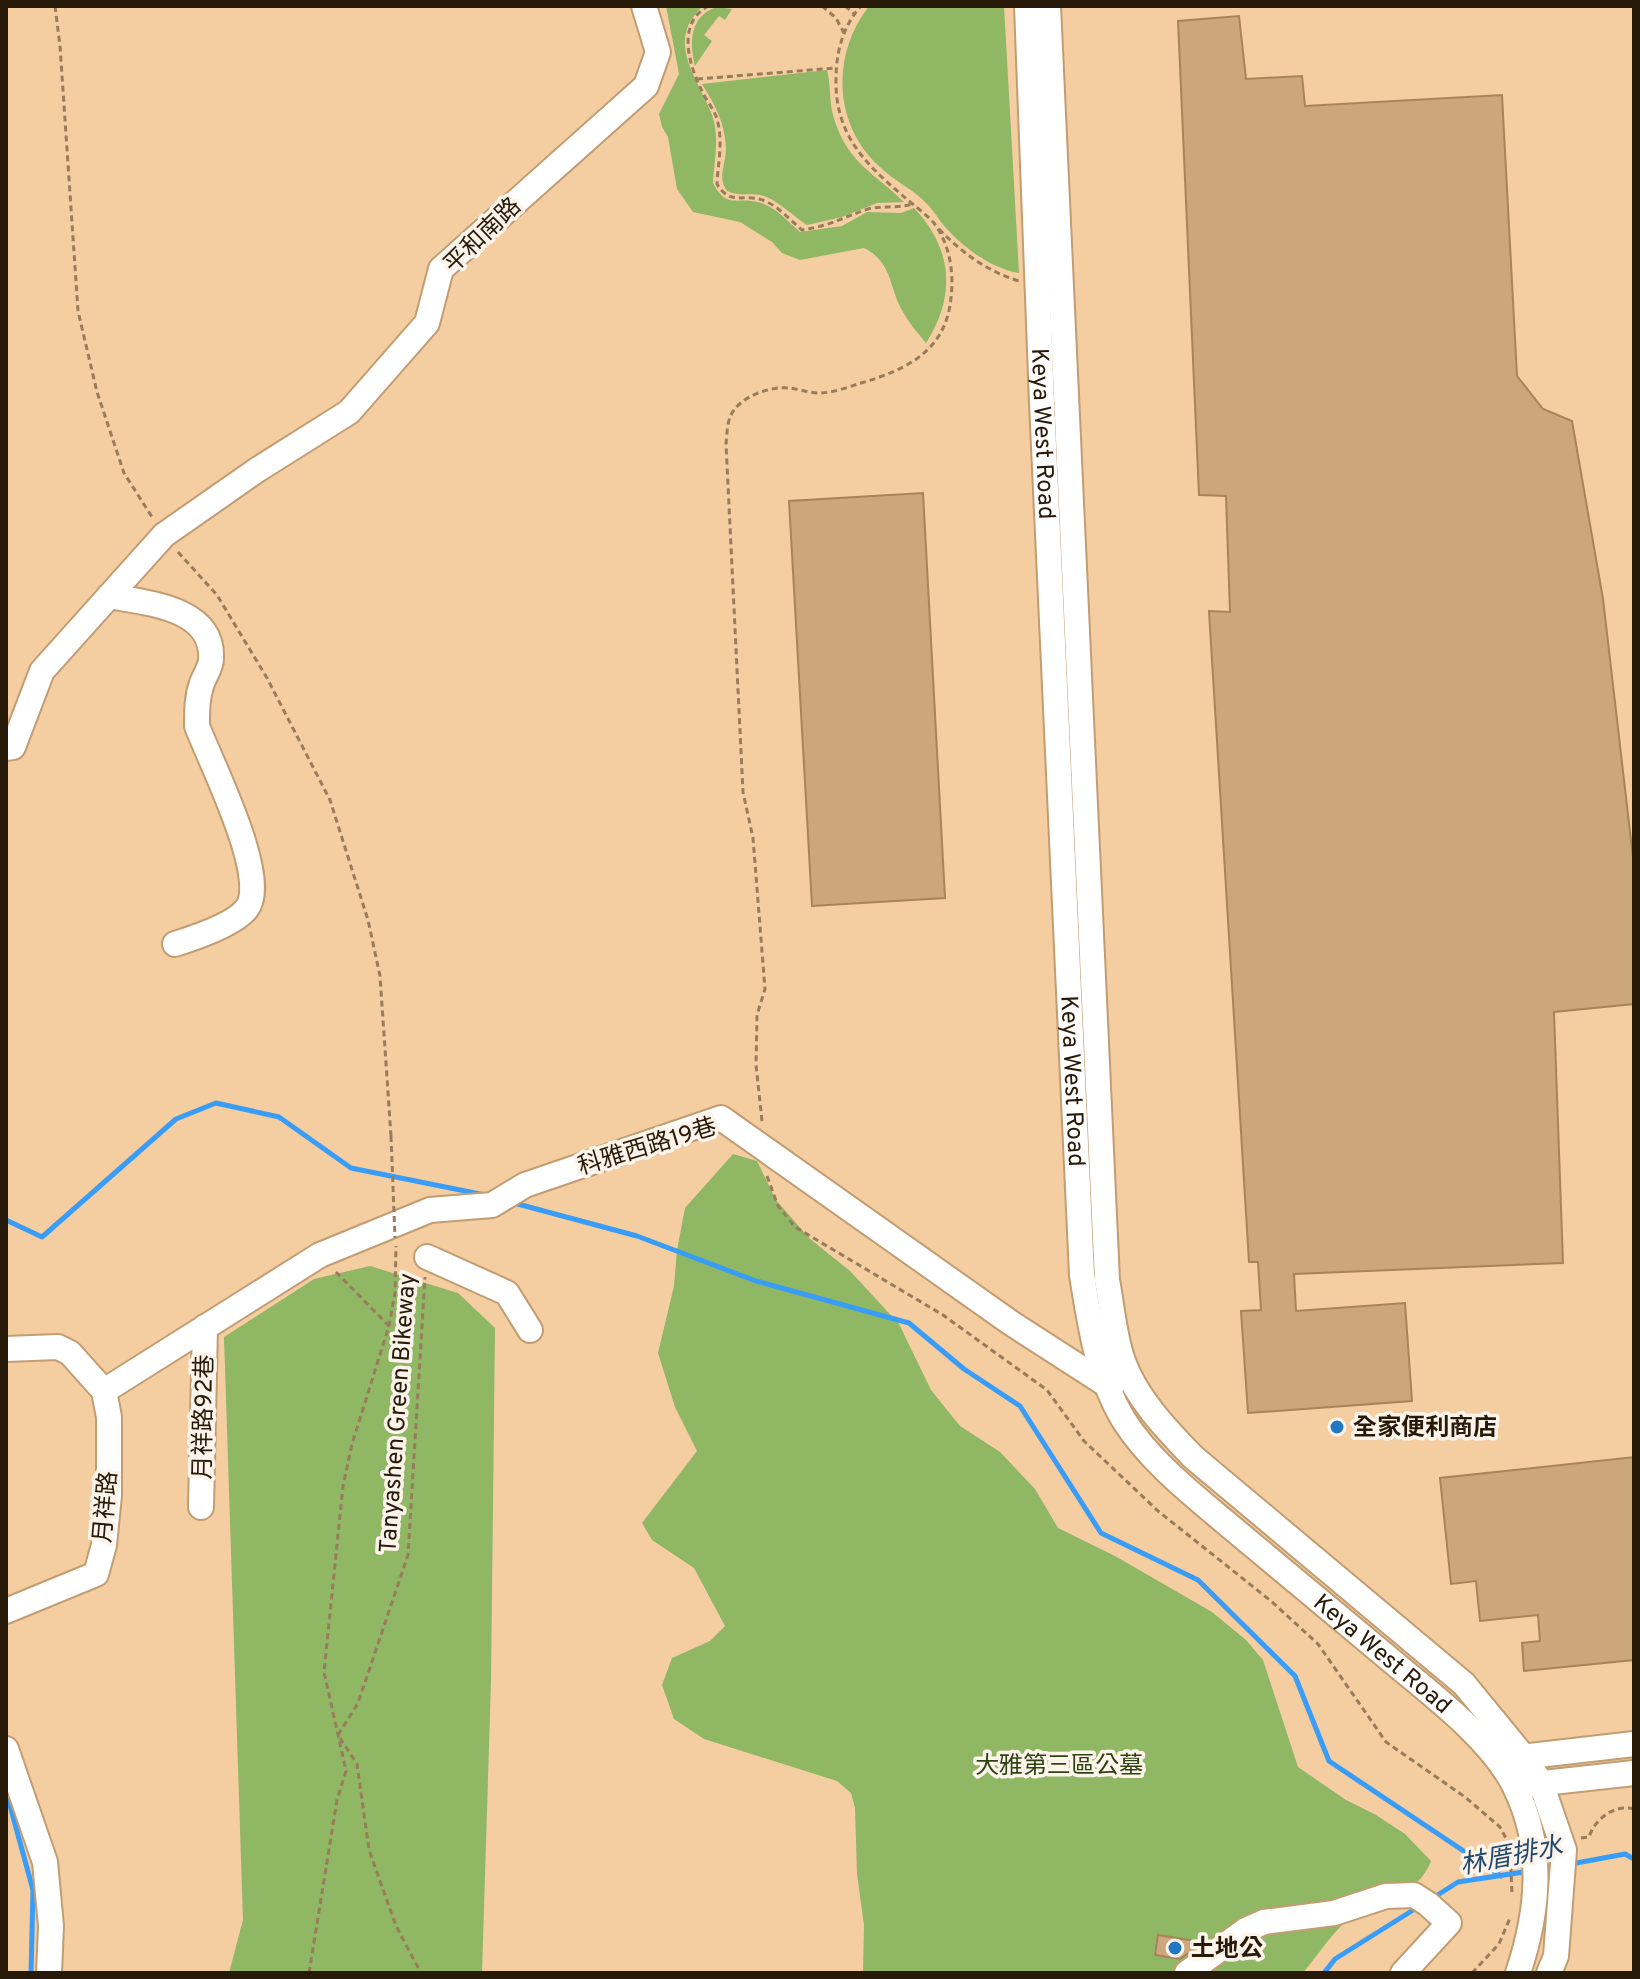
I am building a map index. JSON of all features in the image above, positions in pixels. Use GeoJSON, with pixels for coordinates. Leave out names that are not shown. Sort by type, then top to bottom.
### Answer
{"type":"FeatureCollection","features":[{"type":"Feature","properties":{"kind":"street","name":"平和南路"},"geometry":{"type":"LineString","coordinates":[[6,748],[13,747],[42,671],[164,535],[257,470],[349,412],[427,323],[441,269],[646,86],[658,52],[644,6]]}},
{"type":"Feature","properties":{"kind":"street","name":"Keya West Road"},"geometry":{"type":"LineString","coordinates":[[1027,6],[1082,1275],[1089,1324],[1104,1383],[1125,1422],[1173,1478],[1444,1705],[1498,1759],[1515,1786],[1534,1848],[1536,1901],[1518,1973]]}},
{"type":"Feature","properties":{"kind":"street","name":"Keya West Road"},"geometry":{"type":"LineString","coordinates":[[1048,6],[1107,1280],[1123,1361],[1166,1430],[1193,1457],[1464,1684],[1523,1756],[1541,1783],[1564,1850],[1556,1956],[1549,1973]]}},
{"type":"Feature","properties":{"kind":"street"},"geometry":{"type":"LineString","coordinates":[[109,596],[155,604],[189,616],[210,646],[212,662],[197,703],[197,726],[251,863],[252,894],[248,908],[236,917],[175,944]]}},
{"type":"Feature","properties":{"kind":"street","name":"科雅西路19巷"},"geometry":{"type":"LineString","coordinates":[[205,1327],[320,1255],[430,1210],[500,1200],[525,1185],[721,1118],[1011,1323],[1104,1383],[1141,1394]]}},
{"type":"Feature","properties":{"kind":"street"},"geometry":{"type":"LineString","coordinates":[[427,1257],[507,1293],[530,1330]]}},
{"type":"Feature","properties":{"kind":"street"},"geometry":{"type":"LineString","coordinates":[[6,1349],[58,1347],[70,1353],[104,1391],[205,1327]]}},
{"type":"Feature","properties":{"kind":"street","name":"月祥路92巷"},"geometry":{"type":"LineString","coordinates":[[201,1507],[205,1327]]}},
{"type":"Feature","properties":{"kind":"street","name":"月祥路"},"geometry":{"type":"LineString","coordinates":[[6,1611],[96,1574],[104,1545],[109,1495],[109,1417],[104,1391]]}},
{"type":"Feature","properties":{"kind":"street"},"geometry":{"type":"LineString","coordinates":[[1498,1759],[1634,1744]]}},
{"type":"Feature","properties":{"kind":"street"},"geometry":{"type":"LineString","coordinates":[[6,1749],[45,1862],[51,1926],[49,1973]]}},
{"type":"Feature","properties":{"kind":"street"},"geometry":{"type":"LineString","coordinates":[[1515,1786],[1634,1773]]}},
{"type":"Feature","properties":{"kind":"street"},"geometry":{"type":"LineString","coordinates":[[1187,1973],[1246,1930],[1264,1922],[1334,1913],[1386,1896],[1414,1895],[1449,1923],[1403,1973]]}},
{"type":"Feature","properties":{"kind":"path"},"geometry":{"type":"LineString","coordinates":[[55,6],[78,311],[97,392],[124,473],[164,535],[217,595],[267,678],[330,800],[368,920],[380,976],[391,1136],[395,1293],[389,1326],[352,1444],[343,1486],[324,1672],[346,1771],[337,1800],[309,1973]]}},
{"type":"Feature","properties":{"kind":"path"},"geometry":{"type":"LineString","coordinates":[[709,6],[700,12],[689,28],[687,40],[697,79],[715,114],[721,142],[717,184],[727,197],[752,197],[770,203],[802,230],[832,225],[867,210],[912,204]]}},
{"type":"Feature","properties":{"kind":"path"},"geometry":{"type":"LineString","coordinates":[[735,6],[771,6]]}},
{"type":"Feature","properties":{"kind":"path"},"geometry":{"type":"LineString","coordinates":[[822,6],[836,18],[844,33]]}},
{"type":"Feature","properties":{"kind":"path"},"geometry":{"type":"LineString","coordinates":[[845,6],[854,14]]}},
{"type":"Feature","properties":{"kind":"path"},"geometry":{"type":"LineString","coordinates":[[861,6],[844,33],[836,68],[836,92],[843,127],[856,150],[958,247],[1008,278],[1038,285]]}},
{"type":"Feature","properties":{"kind":"path"},"geometry":{"type":"LineString","coordinates":[[697,79],[836,68]]}},
{"type":"Feature","properties":{"kind":"path"},"geometry":{"type":"LineString","coordinates":[[935,225],[947,247],[953,278],[951,303],[944,326],[932,347],[913,364],[883,377],[820,393],[786,387],[773,389],[742,403],[730,415],[726,444],[743,792],[753,838],[765,989],[757,1015],[756,1052],[761,1158],[778,1206],[795,1227],[943,1315],[1047,1390],[1084,1441],[1158,1511],[1271,1601],[1318,1644],[1386,1742],[1465,1797],[1500,1827],[1510,1846]]}},
{"type":"Feature","properties":{"kind":"path","name":"Tanyashen Green Bikeway"},"geometry":{"type":"LineString","coordinates":[[320,1255],[389,1326]]}},
{"type":"Feature","properties":{"kind":"path","name":"Tanyashen Green Bikeway"},"geometry":{"type":"LineString","coordinates":[[338,1735],[358,1703],[408,1555],[427,1257]]}},
{"type":"Feature","properties":{"kind":"path"},"geometry":{"type":"LineString","coordinates":[[338,1735],[357,1764],[369,1850],[396,1926],[421,1973]]}},
{"type":"Feature","properties":{"kind":"green space"},"geometry":{"type":"Polygon","coordinates":[[[666,6],[703,6],[692,19],[685,46],[712,115],[716,140],[713,183],[723,196],[769,206],[800,232],[842,226],[867,212],[901,213],[914,208],[927,224],[943,256],[946,290],[936,325],[926,343],[898,303],[885,268],[864,248],[800,260],[782,253],[772,242],[740,222],[693,212],[677,189],[668,137],[659,114],[679,74],[666,6]]]}},
{"type":"Feature","properties":{"kind":"green space"},"geometry":{"type":"Polygon","coordinates":[[[869,6],[1004,6],[1019,273],[990,263],[962,244],[923,200],[880,167],[864,150],[853,131],[846,111],[843,67],[848,46],[869,6]]]}},
{"type":"Feature","properties":{"kind":"green space"},"geometry":{"type":"Polygon","coordinates":[[[716,7],[732,9],[725,20],[719,16],[704,35],[712,41],[695,66],[692,39],[696,24],[707,11],[716,7]]]}},
{"type":"Feature","properties":{"kind":"green space"},"geometry":{"type":"Polygon","coordinates":[[[827,70],[833,115],[845,144],[862,165],[904,202],[877,203],[842,217],[807,225],[764,196],[727,191],[722,176],[726,148],[724,130],[702,84],[827,70]]]}},
{"type":"Feature","properties":{"kind":"green space","name":"大雅第三區公墓"},"geometry":{"type":"Polygon","coordinates":[[[733,1154],[757,1161],[776,1200],[809,1238],[850,1271],[899,1324],[931,1390],[960,1426],[1000,1452],[1035,1489],[1058,1528],[1115,1556],[1212,1612],[1246,1640],[1263,1660],[1298,1767],[1346,1800],[1405,1834],[1431,1861],[1418,1881],[1353,1914],[1303,1973],[863,1973],[864,1925],[857,1874],[855,1808],[851,1793],[837,1781],[704,1739],[674,1719],[662,1685],[672,1658],[710,1641],[725,1626],[694,1568],[652,1540],[642,1523],[697,1451],[675,1407],[658,1353],[674,1286],[685,1208],[733,1154]]]}},
{"type":"Feature","properties":{"kind":"green space"},"geometry":{"type":"Polygon","coordinates":[[[370,1266],[458,1293],[495,1328],[491,1681],[482,1973],[229,1973],[243,1920],[224,1337],[314,1279],[370,1266]]]}},
{"type":"Feature","properties":{"kind":"building"},"geometry":{"type":"Polygon","coordinates":[[[1239,16],[1246,79],[1302,76],[1305,106],[1502,95],[1517,376],[1543,409],[1572,421],[1603,599],[1634,866],[1634,1004],[1554,1012],[1563,1263],[1294,1274],[1296,1311],[1405,1303],[1412,1401],[1248,1413],[1241,1311],[1261,1310],[1258,1262],[1249,1262],[1209,611],[1230,612],[1226,496],[1199,495],[1178,21],[1239,16]]]}},
{"type":"Feature","properties":{"kind":"building"},"geometry":{"type":"Polygon","coordinates":[[[923,493],[945,898],[812,906],[789,501],[923,493]]]}},
{"type":"Feature","properties":{"kind":"building"},"geometry":{"type":"Polygon","coordinates":[[[1634,1457],[1634,1660],[1524,1671],[1522,1643],[1540,1641],[1538,1615],[1480,1621],[1476,1581],[1451,1584],[1440,1478],[1634,1457]]]}},
{"type":"Feature","properties":{"kind":"building","name":"土地公"},"geometry":{"type":"Polygon","coordinates":[[[1158,1935],[1196,1941],[1194,1949],[1180,1959],[1155,1955],[1158,1935]]]}},
{"type":"Feature","properties":{"kind":"waterway"},"geometry":{"type":"LineString","coordinates":[[6,1220],[42,1237],[176,1119],[216,1103],[279,1117],[351,1168],[485,1195]]}},
{"type":"Feature","properties":{"kind":"waterway"},"geometry":{"type":"LineString","coordinates":[[514,1203],[637,1236],[756,1281],[909,1323],[964,1369],[1020,1406],[1101,1533],[1198,1580],[1295,1676],[1329,1761],[1501,1876]]}},
{"type":"Feature","properties":{"kind":"waterway"},"geometry":{"type":"LineString","coordinates":[[6,1791],[33,1890],[31,1973]]}},
{"type":"Feature","properties":{"kind":"waterway","name":"林厝排水"},"geometry":{"type":"LineString","coordinates":[[1571,1864],[1625,1854],[1634,1859]]}},
{"type":"Feature","properties":{"kind":"waterway","name":"林厝排水"},"geometry":{"type":"LineString","coordinates":[[1433,1898],[1458,1882],[1530,1871]]}},
{"type":"Feature","properties":{"kind":"waterway","name":"林厝排水"},"geometry":{"type":"LineString","coordinates":[[1324,1973],[1335,1959],[1418,1907]]}},
{"type":"Feature","properties":{"kind":"place","name":"全家便利商店"},"geometry":{"type":"Point","coordinates":[1337,1427]}},
{"type":"Feature","properties":{"kind":"place","name":"土地公"},"geometry":{"type":"Point","coordinates":[1175,1948]}}]}
